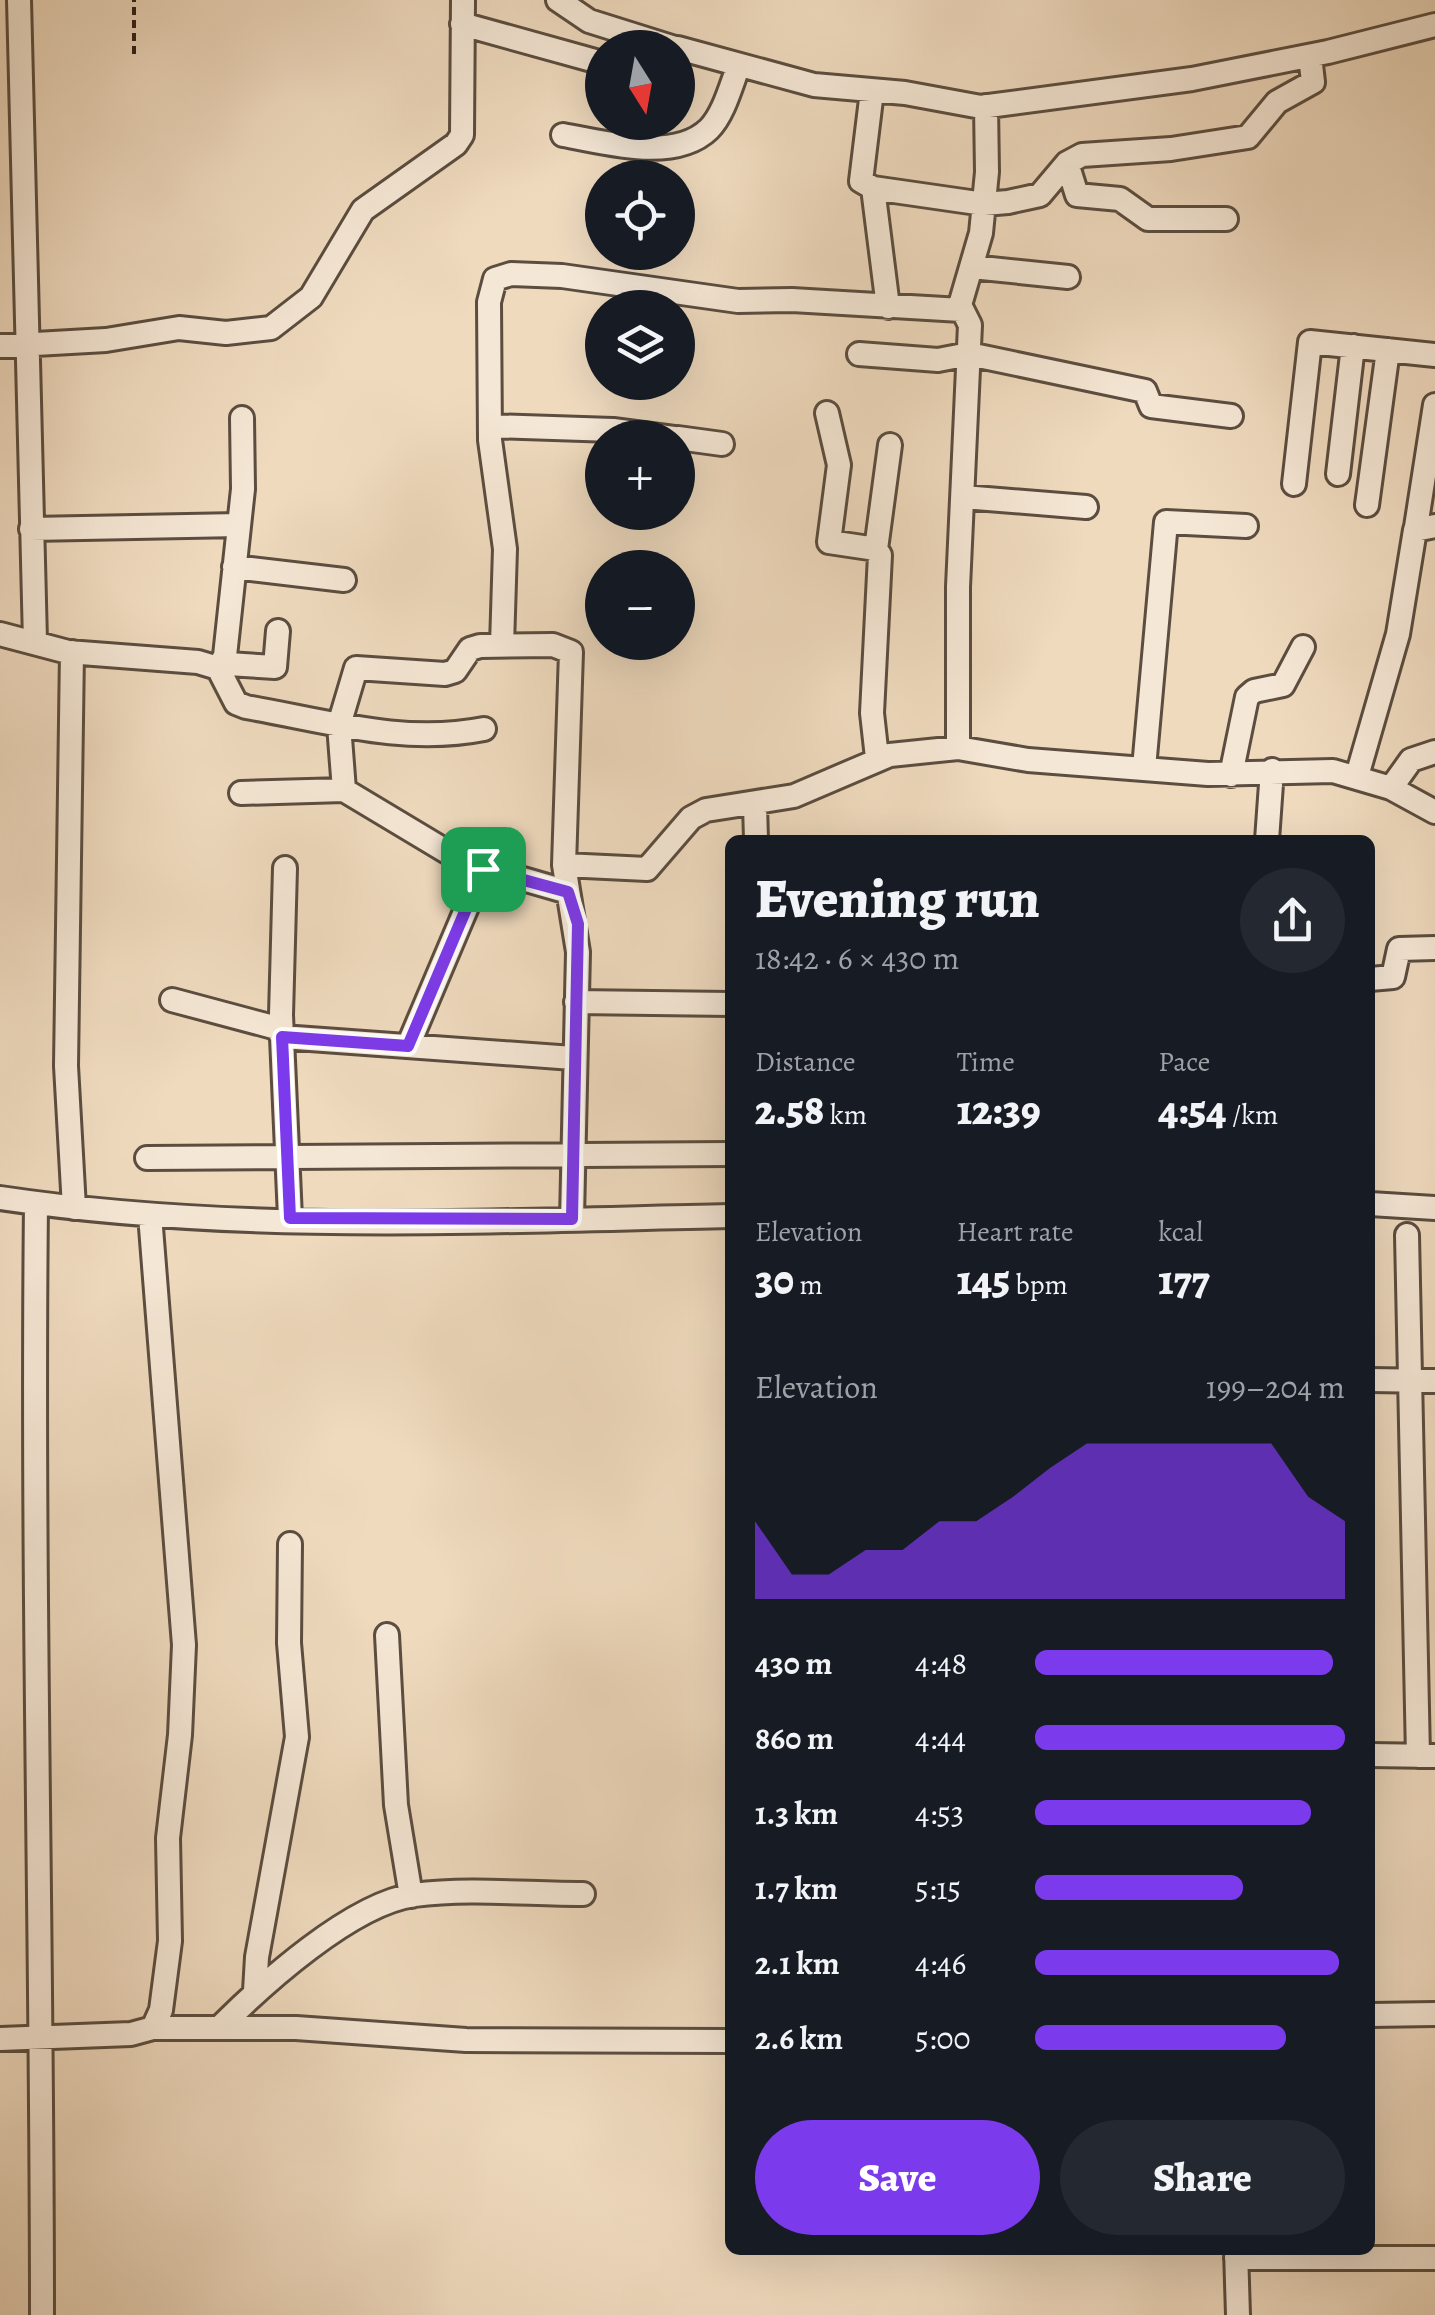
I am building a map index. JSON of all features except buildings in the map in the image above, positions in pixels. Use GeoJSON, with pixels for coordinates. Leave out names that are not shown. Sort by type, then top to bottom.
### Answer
{"type":"FeatureCollection","features":[{"type":"Feature","properties":{"kind":"street"},"geometry":{"type":"LineString","coordinates":[[19,0],[25,116],[25,345],[35,641]]}},
{"type":"Feature","properties":{"kind":"street"},"geometry":{"type":"LineString","coordinates":[[0,346],[106,340],[179,328],[249,333],[270,328],[291,315],[333,264],[363,210],[462,135],[463,0]]}},
{"type":"Feature","properties":{"kind":"street"},"geometry":{"type":"LineString","coordinates":[[558,0],[589,21],[618,30]]}},
{"type":"Feature","properties":{"kind":"street"},"geometry":{"type":"LineString","coordinates":[[462,24],[585,58]]}},
{"type":"Feature","properties":{"kind":"street"},"geometry":{"type":"LineString","coordinates":[[695,53],[814,85],[986,106],[1192,79],[1310,56],[1435,25]]}},
{"type":"Feature","properties":{"kind":"street"},"geometry":{"type":"LineString","coordinates":[[872,91],[861,182],[873,188],[984,204],[1040,195],[1067,163],[1082,156],[1248,137],[1276,102],[1310,85],[1310,56]]}},
{"type":"Feature","properties":{"kind":"street"},"geometry":{"type":"LineString","coordinates":[[563,135],[653,148],[698,137],[717,120],[739,65]]}},
{"type":"Feature","properties":{"kind":"street"},"geometry":{"type":"LineString","coordinates":[[958,748],[970,325],[960,310],[984,204],[986,106]]}},
{"type":"Feature","properties":{"kind":"street"},"geometry":{"type":"LineString","coordinates":[[1067,163],[1077,195],[1120,199],[1143,218],[1226,218]]}},
{"type":"Feature","properties":{"kind":"street"},"geometry":{"type":"LineString","coordinates":[[873,188],[888,307]]}},
{"type":"Feature","properties":{"kind":"street"},"geometry":{"type":"LineString","coordinates":[[972,267],[1068,277]]}},
{"type":"Feature","properties":{"kind":"street"},"geometry":{"type":"LineString","coordinates":[[502,645],[505,549],[490,426],[489,302],[491,287],[502,276],[624,281],[738,301],[792,300],[960,310]]}},
{"type":"Feature","properties":{"kind":"street"},"geometry":{"type":"LineString","coordinates":[[1294,484],[1309,345],[1314,340],[1435,355]]}},
{"type":"Feature","properties":{"kind":"street"},"geometry":{"type":"LineString","coordinates":[[1338,474],[1353,346]]}},
{"type":"Feature","properties":{"kind":"street"},"geometry":{"type":"LineString","coordinates":[[1367,505],[1388,350]]}},
{"type":"Feature","properties":{"kind":"street"},"geometry":{"type":"LineString","coordinates":[[859,354],[938,360],[969,354],[1145,391],[1151,406],[1231,416]]}},
{"type":"Feature","properties":{"kind":"street"},"geometry":{"type":"LineString","coordinates":[[1357,776],[1426,526],[1435,405]]}},
{"type":"Feature","properties":{"kind":"street"},"geometry":{"type":"LineString","coordinates":[[827,414],[839,465],[829,542],[876,549]]}},
{"type":"Feature","properties":{"kind":"street"},"geometry":{"type":"LineString","coordinates":[[220,671],[240,525],[242,418]]}},
{"type":"Feature","properties":{"kind":"street"},"geometry":{"type":"LineString","coordinates":[[490,426],[585,429]]}},
{"type":"Feature","properties":{"kind":"street"},"geometry":{"type":"LineString","coordinates":[[695,440],[722,444]]}},
{"type":"Feature","properties":{"kind":"street"},"geometry":{"type":"LineString","coordinates":[[877,758],[872,713],[880,556],[876,549],[890,446]]}},
{"type":"Feature","properties":{"kind":"street"},"geometry":{"type":"LineString","coordinates":[[963,497],[1086,507]]}},
{"type":"Feature","properties":{"kind":"street"},"geometry":{"type":"LineString","coordinates":[[1144,768],[1166,522],[1246,526]]}},
{"type":"Feature","properties":{"kind":"street"},"geometry":{"type":"LineString","coordinates":[[31,529],[240,525]]}},
{"type":"Feature","properties":{"kind":"street"},"geometry":{"type":"LineString","coordinates":[[234,568],[344,580]]}},
{"type":"Feature","properties":{"kind":"street"},"geometry":{"type":"LineString","coordinates":[[220,671],[228,664],[276,667],[278,631]]}},
{"type":"Feature","properties":{"kind":"street"},"geometry":{"type":"LineString","coordinates":[[0,634],[72,652],[198,662],[220,671],[236,703],[396,736],[446,736],[484,729]]}},
{"type":"Feature","properties":{"kind":"street"},"geometry":{"type":"LineString","coordinates":[[344,790],[339,724],[356,668],[445,674],[455,671],[470,649],[552,645],[572,652],[564,865],[578,924],[572,1219]]}},
{"type":"Feature","properties":{"kind":"street"},"geometry":{"type":"LineString","coordinates":[[1231,775],[1247,697],[1254,690],[1283,685],[1303,647]]}},
{"type":"Feature","properties":{"kind":"street"},"geometry":{"type":"LineString","coordinates":[[72,652],[66,1066],[74,1208]]}},
{"type":"Feature","properties":{"kind":"street"},"geometry":{"type":"LineString","coordinates":[[564,865],[647,869],[691,818],[706,810],[756,804],[813,789],[877,758],[958,748],[1028,760],[1231,775],[1301,768],[1357,776],[1391,788],[1435,812]]}},
{"type":"Feature","properties":{"kind":"street"},"geometry":{"type":"LineString","coordinates":[[1391,788],[1412,760],[1435,752]]}},
{"type":"Feature","properties":{"kind":"street"},"geometry":{"type":"LineString","coordinates":[[1266,835],[1272,770]]}},
{"type":"Feature","properties":{"kind":"street"},"geometry":{"type":"LineString","coordinates":[[241,793],[344,790],[483,869],[568,892]]}},
{"type":"Feature","properties":{"kind":"street"},"geometry":{"type":"LineString","coordinates":[[756,804],[756,835]]}},
{"type":"Feature","properties":{"kind":"street"},"geometry":{"type":"LineString","coordinates":[[284,868],[282,1037],[290,1218]]}},
{"type":"Feature","properties":{"kind":"street"},"geometry":{"type":"LineString","coordinates":[[408,1046],[483,869]]}},
{"type":"Feature","properties":{"kind":"street"},"geometry":{"type":"LineString","coordinates":[[1375,979],[1392,977],[1399,949],[1435,948]]}},
{"type":"Feature","properties":{"kind":"street"},"geometry":{"type":"LineString","coordinates":[[172,1000],[277,1028],[282,1037]]}},
{"type":"Feature","properties":{"kind":"street"},"geometry":{"type":"LineString","coordinates":[[576,1002],[725,1004]]}},
{"type":"Feature","properties":{"kind":"street"},"geometry":{"type":"LineString","coordinates":[[282,1037],[573,1058]]}},
{"type":"Feature","properties":{"kind":"street"},"geometry":{"type":"LineString","coordinates":[[147,1158],[725,1154]]}},
{"type":"Feature","properties":{"kind":"street"},"geometry":{"type":"LineString","coordinates":[[0,1198],[150,1215],[572,1219],[725,1216]]}},
{"type":"Feature","properties":{"kind":"street"},"geometry":{"type":"LineString","coordinates":[[36,1203],[33,1590],[42,2039],[42,2315]]}},
{"type":"Feature","properties":{"kind":"street"},"geometry":{"type":"LineString","coordinates":[[1375,1204],[1435,1208]]}},
{"type":"Feature","properties":{"kind":"street"},"geometry":{"type":"LineString","coordinates":[[150,1215],[184,1617],[180,1735],[168,1838],[170,1941],[161,2010],[153,2028]]}},
{"type":"Feature","properties":{"kind":"street"},"geometry":{"type":"LineString","coordinates":[[1375,1755],[1427,1756],[1408,1380],[1407,1235]]}},
{"type":"Feature","properties":{"kind":"street"},"geometry":{"type":"LineString","coordinates":[[1375,1380],[1435,1381]]}},
{"type":"Feature","properties":{"kind":"street"},"geometry":{"type":"LineString","coordinates":[[255,1991],[257,1958],[297,1737],[289,1643],[290,1544]]}},
{"type":"Feature","properties":{"kind":"street"},"geometry":{"type":"LineString","coordinates":[[387,1635],[396,1805],[411,1896]]}},
{"type":"Feature","properties":{"kind":"street"},"geometry":{"type":"LineString","coordinates":[[219,2028],[255,1991],[362,1914],[411,1896],[582,1894]]}},
{"type":"Feature","properties":{"kind":"street"},"geometry":{"type":"LineString","coordinates":[[1375,2015],[1435,2014]]}},
{"type":"Feature","properties":{"kind":"street"},"geometry":{"type":"LineString","coordinates":[[0,2039],[131,2034],[153,2028],[296,2028],[466,2040],[725,2041]]}},
{"type":"Feature","properties":{"kind":"street"},"geometry":{"type":"LineString","coordinates":[[1236,2255],[1238,2315]]}},
{"type":"Feature","properties":{"kind":"street"},"geometry":{"type":"LineString","coordinates":[[1286,2255],[1435,2258]]}},
{"type":"Feature","properties":{"kind":"path"},"geometry":{"type":"LineString","coordinates":[[134,0],[134,54]]}},
{"type":"Feature","properties":{"kind":"route"},"geometry":{"type":"LineString","coordinates":[[483,869],[568,892],[578,924],[572,1219],[290,1218],[282,1037],[408,1046],[483,869]]}}]}
